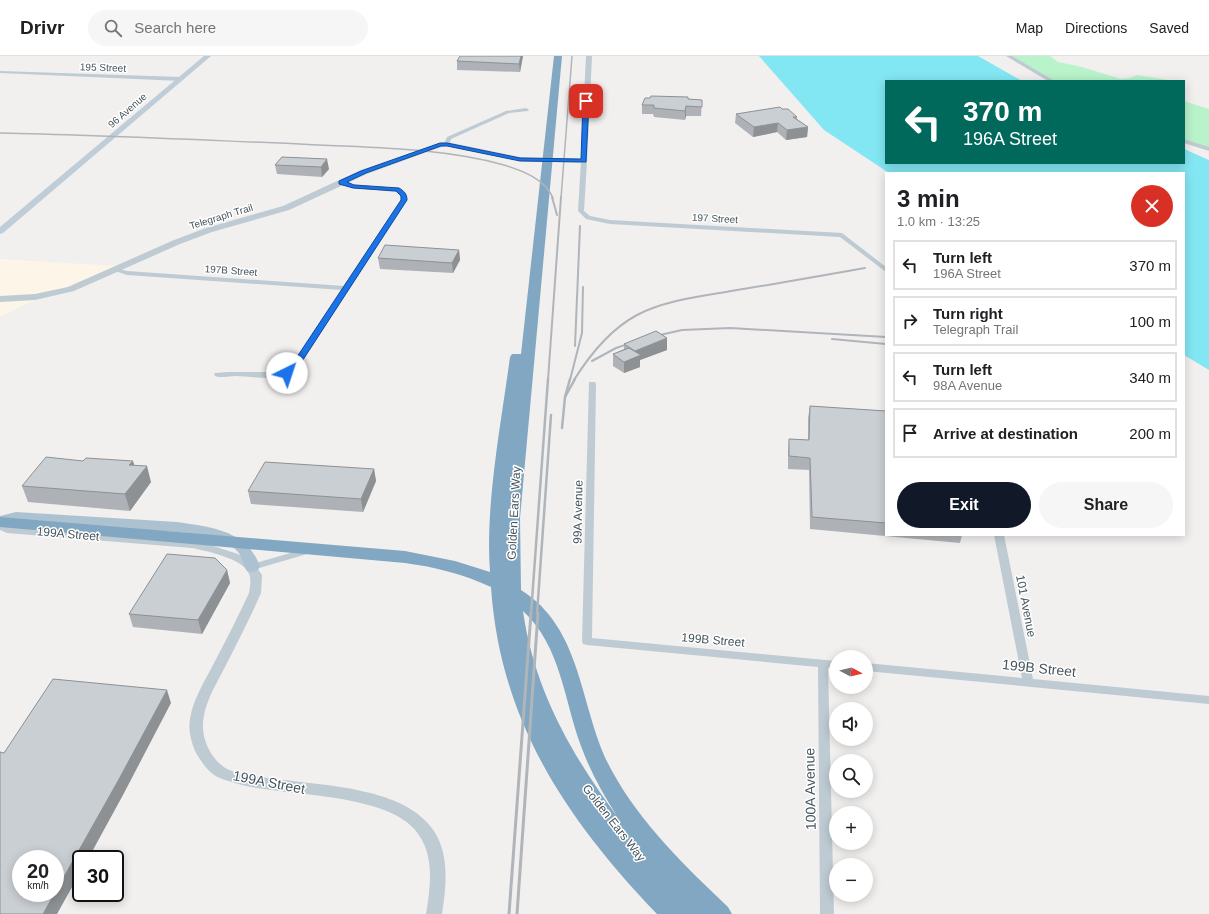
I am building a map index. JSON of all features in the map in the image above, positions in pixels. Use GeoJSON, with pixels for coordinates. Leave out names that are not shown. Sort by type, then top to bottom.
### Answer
{"type":"FeatureCollection","features":[{"type":"Feature","properties":{"kind":"highway","name":"Golden Ears Way"},"geometry":{"type":"LineString","coordinates":[[551,56],[546,140],[533,269],[498,568],[503,628],[518,688],[534,729],[563,783],[594,827],[630,871],[672,914]]}},
{"type":"Feature","properties":{"kind":"highway","name":"Golden Ears Way"},"geometry":{"type":"LineString","coordinates":[[546,140],[558,56]]}},
{"type":"Feature","properties":{"kind":"highway","name":"Golden Ears Way"},"geometry":{"type":"LineString","coordinates":[[505,518],[511,563],[515,616],[525,661],[543,713],[576,774],[607,818],[643,862],[696,914]]}},
{"type":"Feature","properties":{"kind":"highway"},"geometry":{"type":"LineString","coordinates":[[0,523],[393,555],[453,565],[476,572],[496,582],[516,593],[539,614],[556,640],[564,658],[588,740],[603,773],[626,811],[669,863],[720,914]]}},
{"type":"Feature","properties":{"kind":"main road","name":"96 Avenue"},"geometry":{"type":"LineString","coordinates":[[0,231],[208,56]]}},
{"type":"Feature","properties":{"kind":"main road","name":"96 Avenue"},"geometry":{"type":"LineString","coordinates":[[0,241],[32,212],[61,181]]}},
{"type":"Feature","properties":{"kind":"main road"},"geometry":{"type":"LineString","coordinates":[[0,523],[16,517],[177,527],[202,531],[225,538],[242,548],[252,567]]}},
{"type":"Feature","properties":{"kind":"street"},"geometry":{"type":"LineString","coordinates":[[584,161],[588,56]]}},
{"type":"Feature","properties":{"kind":"street"},"geometry":{"type":"LineString","coordinates":[[1008,56],[1050,80]]}},
{"type":"Feature","properties":{"kind":"street","name":"195 Street"},"geometry":{"type":"LineString","coordinates":[[0,72],[181,79]]}},
{"type":"Feature","properties":{"kind":"street","name":"Telegraph Trail"},"geometry":{"type":"LineString","coordinates":[[447,144],[449,138],[508,112],[526,110]]}},
{"type":"Feature","properties":{"kind":"street"},"geometry":{"type":"LineString","coordinates":[[1185,140],[1209,150]]}},
{"type":"Feature","properties":{"kind":"street","name":"Telegraph Trail"},"geometry":{"type":"LineString","coordinates":[[0,299],[35,297],[59,292],[209,230],[286,208],[364,172],[434,146],[447,144],[520,159],[584,161]]}},
{"type":"Feature","properties":{"kind":"street","name":"197 Street"},"geometry":{"type":"LineString","coordinates":[[584,161],[581,211],[588,218],[610,222],[842,235],[885,269]]}},
{"type":"Feature","properties":{"kind":"street"},"geometry":{"type":"LineString","coordinates":[[218,375],[230,372],[273,375],[287,373],[294,368],[404,200],[404,196],[397,190],[353,186],[341,183]]}},
{"type":"Feature","properties":{"kind":"street","name":"197B Street"},"geometry":{"type":"LineString","coordinates":[[115,270],[127,273],[346,288]]}},
{"type":"Feature","properties":{"kind":"street","name":"99A Avenue"},"geometry":{"type":"LineString","coordinates":[[587,641],[592,384]]}},
{"type":"Feature","properties":{"kind":"street","name":"101 Avenue"},"geometry":{"type":"LineString","coordinates":[[999,536],[1028,682]]}},
{"type":"Feature","properties":{"kind":"street"},"geometry":{"type":"LineString","coordinates":[[252,567],[320,548]]}},
{"type":"Feature","properties":{"kind":"street","name":"199A Street"},"geometry":{"type":"LineString","coordinates":[[252,567],[256,576],[257,584],[255,593],[197,715],[195,730],[199,745],[207,759],[220,771],[234,777],[253,782],[379,801],[401,810],[422,827],[430,838],[435,852],[438,872],[434,914]]}},
{"type":"Feature","properties":{"kind":"street","name":"199B Street"},"geometry":{"type":"LineString","coordinates":[[587,641],[829,664]]}},
{"type":"Feature","properties":{"kind":"street","name":"100A Avenue"},"geometry":{"type":"LineString","coordinates":[[823,663],[827,914]]}},
{"type":"Feature","properties":{"kind":"street","name":"199B Street"},"geometry":{"type":"LineString","coordinates":[[873,668],[1209,700]]}},
{"type":"Feature","properties":{"kind":"shaded area"},"geometry":{"type":"Polygon","coordinates":[[[0,259],[116,266],[26,304],[0,317],[0,259]]]}},
{"type":"Feature","properties":{"kind":"green space"},"geometry":{"type":"Polygon","coordinates":[[[1011,56],[1050,56],[1058,62],[1082,67],[1121,79],[1130,78],[1137,75],[1168,80],[1053,80],[1011,56]]]}},
{"type":"Feature","properties":{"kind":"green space"},"geometry":{"type":"Polygon","coordinates":[[[1185,101],[1209,109],[1209,148],[1185,139],[1185,101]]]}},
{"type":"Feature","properties":{"kind":"water"},"geometry":{"type":"Polygon","coordinates":[[[759,56],[978,56],[1020,80],[885,80],[885,164],[1185,164],[1185,149],[1209,160],[1209,370],[1185,356],[1185,172],[887,172],[824,130],[759,56]]]}},
{"type":"Feature","properties":{"kind":"building"},"geometry":{"type":"Polygon","coordinates":[[[460,56],[521,56],[519,64],[457,61],[460,56]]]}},
{"type":"Feature","properties":{"kind":"building"},"geometry":{"type":"Polygon","coordinates":[[[651,96],[688,97],[688,99],[702,100],[702,107],[686,106],[685,111],[654,108],[654,105],[642,105],[645,98],[650,98],[651,96]]]}},
{"type":"Feature","properties":{"kind":"building"},"geometry":{"type":"Polygon","coordinates":[[[780,107],[782,109],[788,109],[797,117],[793,117],[808,127],[787,130],[778,123],[754,127],[736,114],[780,107]]]}},
{"type":"Feature","properties":{"kind":"building"},"geometry":{"type":"Polygon","coordinates":[[[282,157],[327,159],[321,167],[275,165],[282,157]]]}},
{"type":"Feature","properties":{"kind":"building"},"geometry":{"type":"Polygon","coordinates":[[[385,245],[459,250],[452,263],[378,258],[385,245]]]}},
{"type":"Feature","properties":{"kind":"building"},"geometry":{"type":"Polygon","coordinates":[[[656,331],[667,338],[635,351],[624,344],[656,331]]]}},
{"type":"Feature","properties":{"kind":"building"},"geometry":{"type":"Polygon","coordinates":[[[629,348],[641,355],[624,362],[613,354],[629,348]]]}},
{"type":"Feature","properties":{"kind":"building"},"geometry":{"type":"Polygon","coordinates":[[[810,406],[885,411],[885,523],[812,517],[810,458],[789,456],[789,439],[809,440],[810,406]]]}},
{"type":"Feature","properties":{"kind":"building"},"geometry":{"type":"Polygon","coordinates":[[[46,457],[83,461],[86,458],[133,461],[129,465],[147,466],[125,494],[22,486],[46,457]]]}},
{"type":"Feature","properties":{"kind":"building"},"geometry":{"type":"Polygon","coordinates":[[[265,462],[374,469],[361,499],[248,491],[265,462]]]}},
{"type":"Feature","properties":{"kind":"building"},"geometry":{"type":"Polygon","coordinates":[[[167,554],[215,558],[227,570],[198,620],[129,614],[167,554]]]}},
{"type":"Feature","properties":{"kind":"building"},"geometry":{"type":"Polygon","coordinates":[[[53,679],[167,690],[79,850],[72,850],[72,863],[64,877],[64,850],[12,850],[12,902],[50,902],[43,914],[0,914],[0,752],[4,753],[53,679]]]}},
{"type":"Feature","properties":{"kind":"railway"},"geometry":{"type":"LineString","coordinates":[[561,198],[572,56]]}},
{"type":"Feature","properties":{"kind":"railway"},"geometry":{"type":"LineString","coordinates":[[0,133],[300,144],[403,149],[429,152],[479,159],[519,170],[539,181],[545,186],[553,198]]}},
{"type":"Feature","properties":{"kind":"railway"},"geometry":{"type":"LineString","coordinates":[[552,197],[557,215]]}},
{"type":"Feature","properties":{"kind":"railway"},"geometry":{"type":"LineString","coordinates":[[548,380],[561,197]]}},
{"type":"Feature","properties":{"kind":"railway"},"geometry":{"type":"LineString","coordinates":[[575,346],[580,226]]}},
{"type":"Feature","properties":{"kind":"railway"},"geometry":{"type":"LineString","coordinates":[[574,380],[601,344],[610,335],[627,321],[648,310],[671,302],[695,297],[865,268]]}},
{"type":"Feature","properties":{"kind":"railway"},"geometry":{"type":"LineString","coordinates":[[570,380],[582,333],[583,287]]}},
{"type":"Feature","properties":{"kind":"railway"},"geometry":{"type":"LineString","coordinates":[[651,337],[682,330],[730,328],[885,337]]}},
{"type":"Feature","properties":{"kind":"railway"},"geometry":{"type":"LineString","coordinates":[[832,339],[885,344]]}},
{"type":"Feature","properties":{"kind":"railway"},"geometry":{"type":"LineString","coordinates":[[592,361],[616,348],[634,342]]}},
{"type":"Feature","properties":{"kind":"railway"},"geometry":{"type":"LineString","coordinates":[[531,614],[548,379]]}},
{"type":"Feature","properties":{"kind":"railway"},"geometry":{"type":"LineString","coordinates":[[565,397],[570,379]]}},
{"type":"Feature","properties":{"kind":"railway"},"geometry":{"type":"LineString","coordinates":[[565,397],[575,379]]}},
{"type":"Feature","properties":{"kind":"railway"},"geometry":{"type":"LineString","coordinates":[[562,428],[565,397]]}},
{"type":"Feature","properties":{"kind":"railway"},"geometry":{"type":"LineString","coordinates":[[537,614],[551,415]]}},
{"type":"Feature","properties":{"kind":"railway"},"geometry":{"type":"LineString","coordinates":[[509,914],[531,613]]}},
{"type":"Feature","properties":{"kind":"railway"},"geometry":{"type":"LineString","coordinates":[[517,914],[538,613]]}},
{"type":"Feature","properties":{"kind":"route"},"geometry":{"type":"LineString","coordinates":[[287,373],[294,368],[404,200],[404,196],[401,192],[390,188],[353,186],[341,183],[364,172],[403,159],[434,146],[447,144],[528,160],[584,161],[586,101]]}}]}
